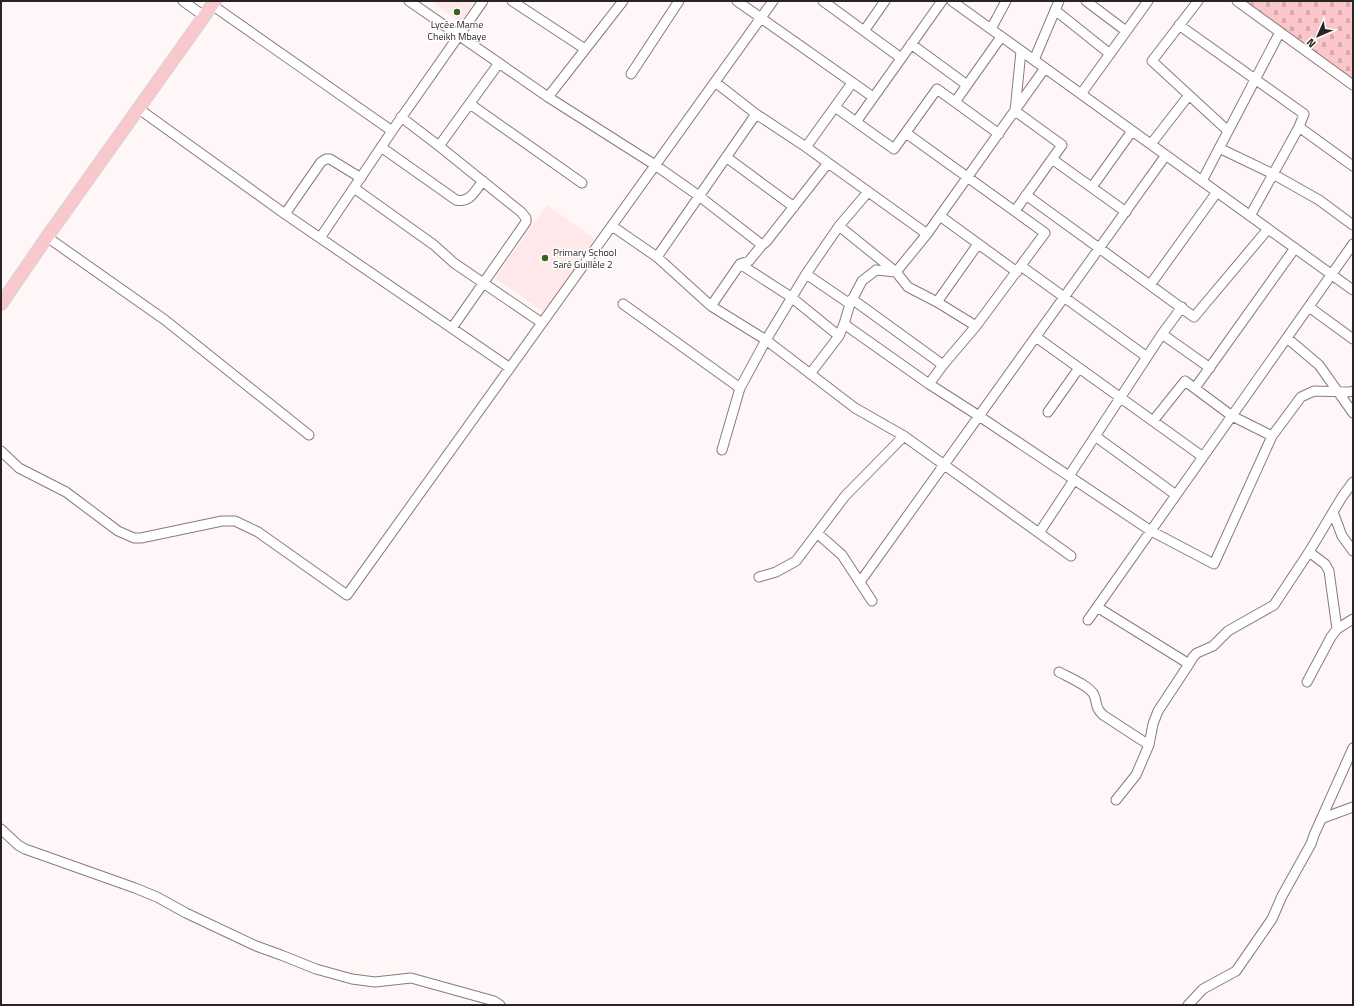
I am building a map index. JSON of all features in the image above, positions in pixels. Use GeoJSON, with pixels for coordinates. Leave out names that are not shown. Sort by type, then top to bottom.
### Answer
{"type":"FeatureCollection","features":[{"type":"Feature","properties":{"kind":"main road"},"geometry":{"type":"LineString","coordinates":[[1,304],[213,3]]}},
{"type":"Feature","properties":{"kind":"street"},"geometry":{"type":"LineString","coordinates":[[183,1],[204,16]]}},
{"type":"Feature","properties":{"kind":"street"},"geometry":{"type":"LineString","coordinates":[[409,1],[548,97],[655,165],[699,196],[762,245]]}},
{"type":"Feature","properties":{"kind":"street"},"geometry":{"type":"LineString","coordinates":[[320,238],[401,117],[483,1]]}},
{"type":"Feature","properties":{"kind":"street"},"geometry":{"type":"LineString","coordinates":[[512,1],[585,49]]}},
{"type":"Feature","properties":{"kind":"street"},"geometry":{"type":"LineString","coordinates":[[548,97],[623,1]]}},
{"type":"Feature","properties":{"kind":"street"},"geometry":{"type":"LineString","coordinates":[[631,74],[679,1]]}},
{"type":"Feature","properties":{"kind":"street"},"geometry":{"type":"LineString","coordinates":[[737,1],[873,97]]}},
{"type":"Feature","properties":{"kind":"street"},"geometry":{"type":"LineString","coordinates":[[1,450],[19,468],[66,492],[126,536],[141,538],[222,521],[235,521],[269,538],[347,595],[773,1]]}},
{"type":"Feature","properties":{"kind":"street"},"geometry":{"type":"LineString","coordinates":[[864,31],[885,1]]}},
{"type":"Feature","properties":{"kind":"street"},"geometry":{"type":"LineString","coordinates":[[856,122],[942,1]]}},
{"type":"Feature","properties":{"kind":"street"},"geometry":{"type":"LineString","coordinates":[[952,1],[1353,290]]}},
{"type":"Feature","properties":{"kind":"street"},"geometry":{"type":"LineString","coordinates":[[991,29],[1006,1]]}},
{"type":"Feature","properties":{"kind":"street"},"geometry":{"type":"LineString","coordinates":[[1086,1],[1126,31]]}},
{"type":"Feature","properties":{"kind":"street"},"geometry":{"type":"LineString","coordinates":[[1081,94],[1148,1]]}},
{"type":"Feature","properties":{"kind":"street"},"geometry":{"type":"LineString","coordinates":[[1198,1],[1152,61],[1228,131]]}},
{"type":"Feature","properties":{"kind":"street"},"geometry":{"type":"LineString","coordinates":[[1237,1],[1353,85]]}},
{"type":"Feature","properties":{"kind":"street"},"geometry":{"type":"LineString","coordinates":[[213,3],[392,131]]}},
{"type":"Feature","properties":{"kind":"street"},"geometry":{"type":"LineString","coordinates":[[828,3],[902,58]]}},
{"type":"Feature","properties":{"kind":"street"},"geometry":{"type":"LineString","coordinates":[[1034,60],[1057,5],[1110,54]]}},
{"type":"Feature","properties":{"kind":"street"},"geometry":{"type":"LineString","coordinates":[[1179,25],[1304,114],[1299,127],[1250,216]]}},
{"type":"Feature","properties":{"kind":"street"},"geometry":{"type":"LineString","coordinates":[[1202,181],[1280,32]]}},
{"type":"Feature","properties":{"kind":"street"},"geometry":{"type":"LineString","coordinates":[[955,102],[1001,37]]}},
{"type":"Feature","properties":{"kind":"street"},"geometry":{"type":"LineString","coordinates":[[911,44],[967,85]]}},
{"type":"Feature","properties":{"kind":"street"},"geometry":{"type":"LineString","coordinates":[[1015,111],[1021,51]]}},
{"type":"Feature","properties":{"kind":"street"},"geometry":{"type":"LineString","coordinates":[[439,146],[499,63]]}},
{"type":"Feature","properties":{"kind":"street"},"geometry":{"type":"LineString","coordinates":[[896,272],[927,234],[1045,68]]}},
{"type":"Feature","properties":{"kind":"street"},"geometry":{"type":"LineString","coordinates":[[715,82],[756,114],[806,147],[927,234]]}},
{"type":"Feature","properties":{"kind":"street"},"geometry":{"type":"LineString","coordinates":[[806,147],[852,82]]}},
{"type":"Feature","properties":{"kind":"street"},"geometry":{"type":"LineString","coordinates":[[835,107],[894,149],[937,89],[999,134]]}},
{"type":"Feature","properties":{"kind":"street"},"geometry":{"type":"LineString","coordinates":[[1151,144],[1189,95]]}},
{"type":"Feature","properties":{"kind":"street"},"geometry":{"type":"LineString","coordinates":[[470,104],[582,183]]}},
{"type":"Feature","properties":{"kind":"street"},"geometry":{"type":"LineString","coordinates":[[139,109],[285,214],[510,368]]}},
{"type":"Feature","properties":{"kind":"street"},"geometry":{"type":"LineString","coordinates":[[1014,211],[1062,145],[1015,111]]}},
{"type":"Feature","properties":{"kind":"street"},"geometry":{"type":"LineString","coordinates":[[657,257],[756,114]]}},
{"type":"Feature","properties":{"kind":"street"},"geometry":{"type":"LineString","coordinates":[[401,117],[483,181],[521,212],[526,218],[526,222],[452,328]]}},
{"type":"Feature","properties":{"kind":"street"},"geometry":{"type":"LineString","coordinates":[[1299,127],[1353,166]]}},
{"type":"Feature","properties":{"kind":"street"},"geometry":{"type":"LineString","coordinates":[[1092,188],[1132,131]]}},
{"type":"Feature","properties":{"kind":"street"},"geometry":{"type":"LineString","coordinates":[[906,133],[1045,233],[976,326],[929,384]]}},
{"type":"Feature","properties":{"kind":"street"},"geometry":{"type":"LineString","coordinates":[[381,147],[456,200],[463,202],[467,200],[483,181]]}},
{"type":"Feature","properties":{"kind":"street"},"geometry":{"type":"LineString","coordinates":[[1219,148],[1273,174],[1319,200],[1353,225]]}},
{"type":"Feature","properties":{"kind":"street"},"geometry":{"type":"LineString","coordinates":[[860,582],[1166,155]]}},
{"type":"Feature","properties":{"kind":"street"},"geometry":{"type":"LineString","coordinates":[[726,157],[794,207]]}},
{"type":"Feature","properties":{"kind":"street"},"geometry":{"type":"LineString","coordinates":[[285,214],[321,162],[326,159],[330,159],[361,178]]}},
{"type":"Feature","properties":{"kind":"street"},"geometry":{"type":"LineString","coordinates":[[1052,159],[1126,212]]}},
{"type":"Feature","properties":{"kind":"street"},"geometry":{"type":"LineString","coordinates":[[711,306],[740,264],[749,261],[766,242],[828,163]]}},
{"type":"Feature","properties":{"kind":"street"},"geometry":{"type":"LineString","coordinates":[[354,188],[434,245],[454,263],[542,323]]}},
{"type":"Feature","properties":{"kind":"street"},"geometry":{"type":"LineString","coordinates":[[722,450],[740,388],[766,340],[806,274],[839,226],[868,192]]}},
{"type":"Feature","properties":{"kind":"street"},"geometry":{"type":"LineString","coordinates":[[1150,285],[1217,192]]}},
{"type":"Feature","properties":{"kind":"street"},"geometry":{"type":"LineString","coordinates":[[1026,195],[1194,317],[1268,229]]}},
{"type":"Feature","properties":{"kind":"street"},"geometry":{"type":"LineString","coordinates":[[940,216],[978,244],[1064,297],[1147,357]]}},
{"type":"Feature","properties":{"kind":"street"},"geometry":{"type":"LineString","coordinates":[[612,226],[657,257],[711,306],[766,340],[855,408],[904,436],[1071,556]]}},
{"type":"Feature","properties":{"kind":"street"},"geometry":{"type":"LineString","coordinates":[[839,226],[896,272],[908,287],[937,302],[976,326]]}},
{"type":"Feature","properties":{"kind":"street"},"geometry":{"type":"LineString","coordinates":[[47,237],[165,320],[309,434]]}},
{"type":"Feature","properties":{"kind":"street"},"geometry":{"type":"LineString","coordinates":[[937,302],[978,244]]}},
{"type":"Feature","properties":{"kind":"street"},"geometry":{"type":"LineString","coordinates":[[1088,620],[1353,244]]}},
{"type":"Feature","properties":{"kind":"street"},"geometry":{"type":"LineString","coordinates":[[1195,388],[1295,248]]}},
{"type":"Feature","properties":{"kind":"street"},"geometry":{"type":"LineString","coordinates":[[740,264],[791,298],[839,336]]}},
{"type":"Feature","properties":{"kind":"street"},"geometry":{"type":"LineString","coordinates":[[810,374],[839,336],[851,301],[862,281],[876,270],[896,272]]}},
{"type":"Feature","properties":{"kind":"street"},"geometry":{"type":"LineString","coordinates":[[806,274],[851,301],[943,365]]}},
{"type":"Feature","properties":{"kind":"street"},"geometry":{"type":"LineString","coordinates":[[623,304],[740,388]]}},
{"type":"Feature","properties":{"kind":"street"},"geometry":{"type":"LineString","coordinates":[[1309,307],[1353,339]]}},
{"type":"Feature","properties":{"kind":"street"},"geometry":{"type":"LineString","coordinates":[[1039,533],[1095,436],[1162,334],[1182,308]]}},
{"type":"Feature","properties":{"kind":"street"},"geometry":{"type":"LineString","coordinates":[[844,324],[929,384],[1151,531],[1214,564],[1272,436],[1301,397],[1314,391],[1353,391]]}},
{"type":"Feature","properties":{"kind":"street"},"geometry":{"type":"LineString","coordinates":[[1162,334],[1210,368]]}},
{"type":"Feature","properties":{"kind":"street"},"geometry":{"type":"LineString","coordinates":[[1036,337],[1203,457]]}},
{"type":"Feature","properties":{"kind":"street"},"geometry":{"type":"LineString","coordinates":[[1287,338],[1319,365],[1353,413]]}},
{"type":"Feature","properties":{"kind":"street"},"geometry":{"type":"LineString","coordinates":[[1048,412],[1079,368]]}},
{"type":"Feature","properties":{"kind":"street"},"geometry":{"type":"LineString","coordinates":[[1153,421],[1185,381],[1232,416],[1272,436]]}},
{"type":"Feature","properties":{"kind":"street"},"geometry":{"type":"LineString","coordinates":[[759,578],[776,572],[796,561],[845,496],[904,436]]}},
{"type":"Feature","properties":{"kind":"street"},"geometry":{"type":"LineString","coordinates":[[1095,436],[1176,495]]}},
{"type":"Feature","properties":{"kind":"street"},"geometry":{"type":"LineString","coordinates":[[1116,800],[1136,775],[1150,745],[1153,724],[1158,711],[1193,657],[1197,653],[1213,646],[1228,631],[1274,605],[1353,482]]}},
{"type":"Feature","properties":{"kind":"street"},"geometry":{"type":"LineString","coordinates":[[1333,512],[1342,536],[1353,551]]}},
{"type":"Feature","properties":{"kind":"street"},"geometry":{"type":"LineString","coordinates":[[818,533],[842,555],[872,601]]}},
{"type":"Feature","properties":{"kind":"street"},"geometry":{"type":"LineString","coordinates":[[1309,552],[1325,564],[1329,571],[1337,629]]}},
{"type":"Feature","properties":{"kind":"street"},"geometry":{"type":"LineString","coordinates":[[1097,607],[1188,664]]}},
{"type":"Feature","properties":{"kind":"street"},"geometry":{"type":"LineString","coordinates":[[1307,682],[1331,637],[1337,629],[1353,619]]}},
{"type":"Feature","properties":{"kind":"street"},"geometry":{"type":"LineString","coordinates":[[1059,672],[1088,688],[1094,695],[1098,710],[1103,715],[1150,745]]}},
{"type":"Feature","properties":{"kind":"street"},"geometry":{"type":"LineString","coordinates":[[1188,1005],[1203,989],[1236,971],[1272,919],[1282,896],[1312,844],[1314,835],[1323,818],[1353,748]]}},
{"type":"Feature","properties":{"kind":"street"},"geometry":{"type":"LineString","coordinates":[[1323,818],[1353,807]]}},
{"type":"Feature","properties":{"kind":"street"},"geometry":{"type":"LineString","coordinates":[[1,829],[24,849],[157,897],[186,913],[256,946],[316,969],[352,979],[375,982],[411,978],[494,1001],[500,1005]]}},
{"type":"Feature","properties":{"kind":"shaded area","name":"Lycée Mame Cheikh Mbaye"},"geometry":{"type":"Polygon","coordinates":[[[431,1],[476,1],[461,23],[431,1]]]}},
{"type":"Feature","properties":{"kind":"shaded area","name":"Primary School Saré Guillèle 2"},"geometry":{"type":"Polygon","coordinates":[[[547,205],[595,239],[544,312],[495,278],[547,205]]]}},
{"type":"Feature","properties":{"kind":"green space"},"geometry":{"type":"Polygon","coordinates":[[[1237,1],[1353,1],[1353,85],[1237,1]]]}},
{"type":"Feature","properties":{"kind":"place","name":"Lycée Mame Cheikh Mbaye"},"geometry":{"type":"Point","coordinates":[457,12]}},
{"type":"Feature","properties":{"kind":"place","name":"Primary School Saré Guillèle 2"},"geometry":{"type":"Point","coordinates":[545,258]}}]}
